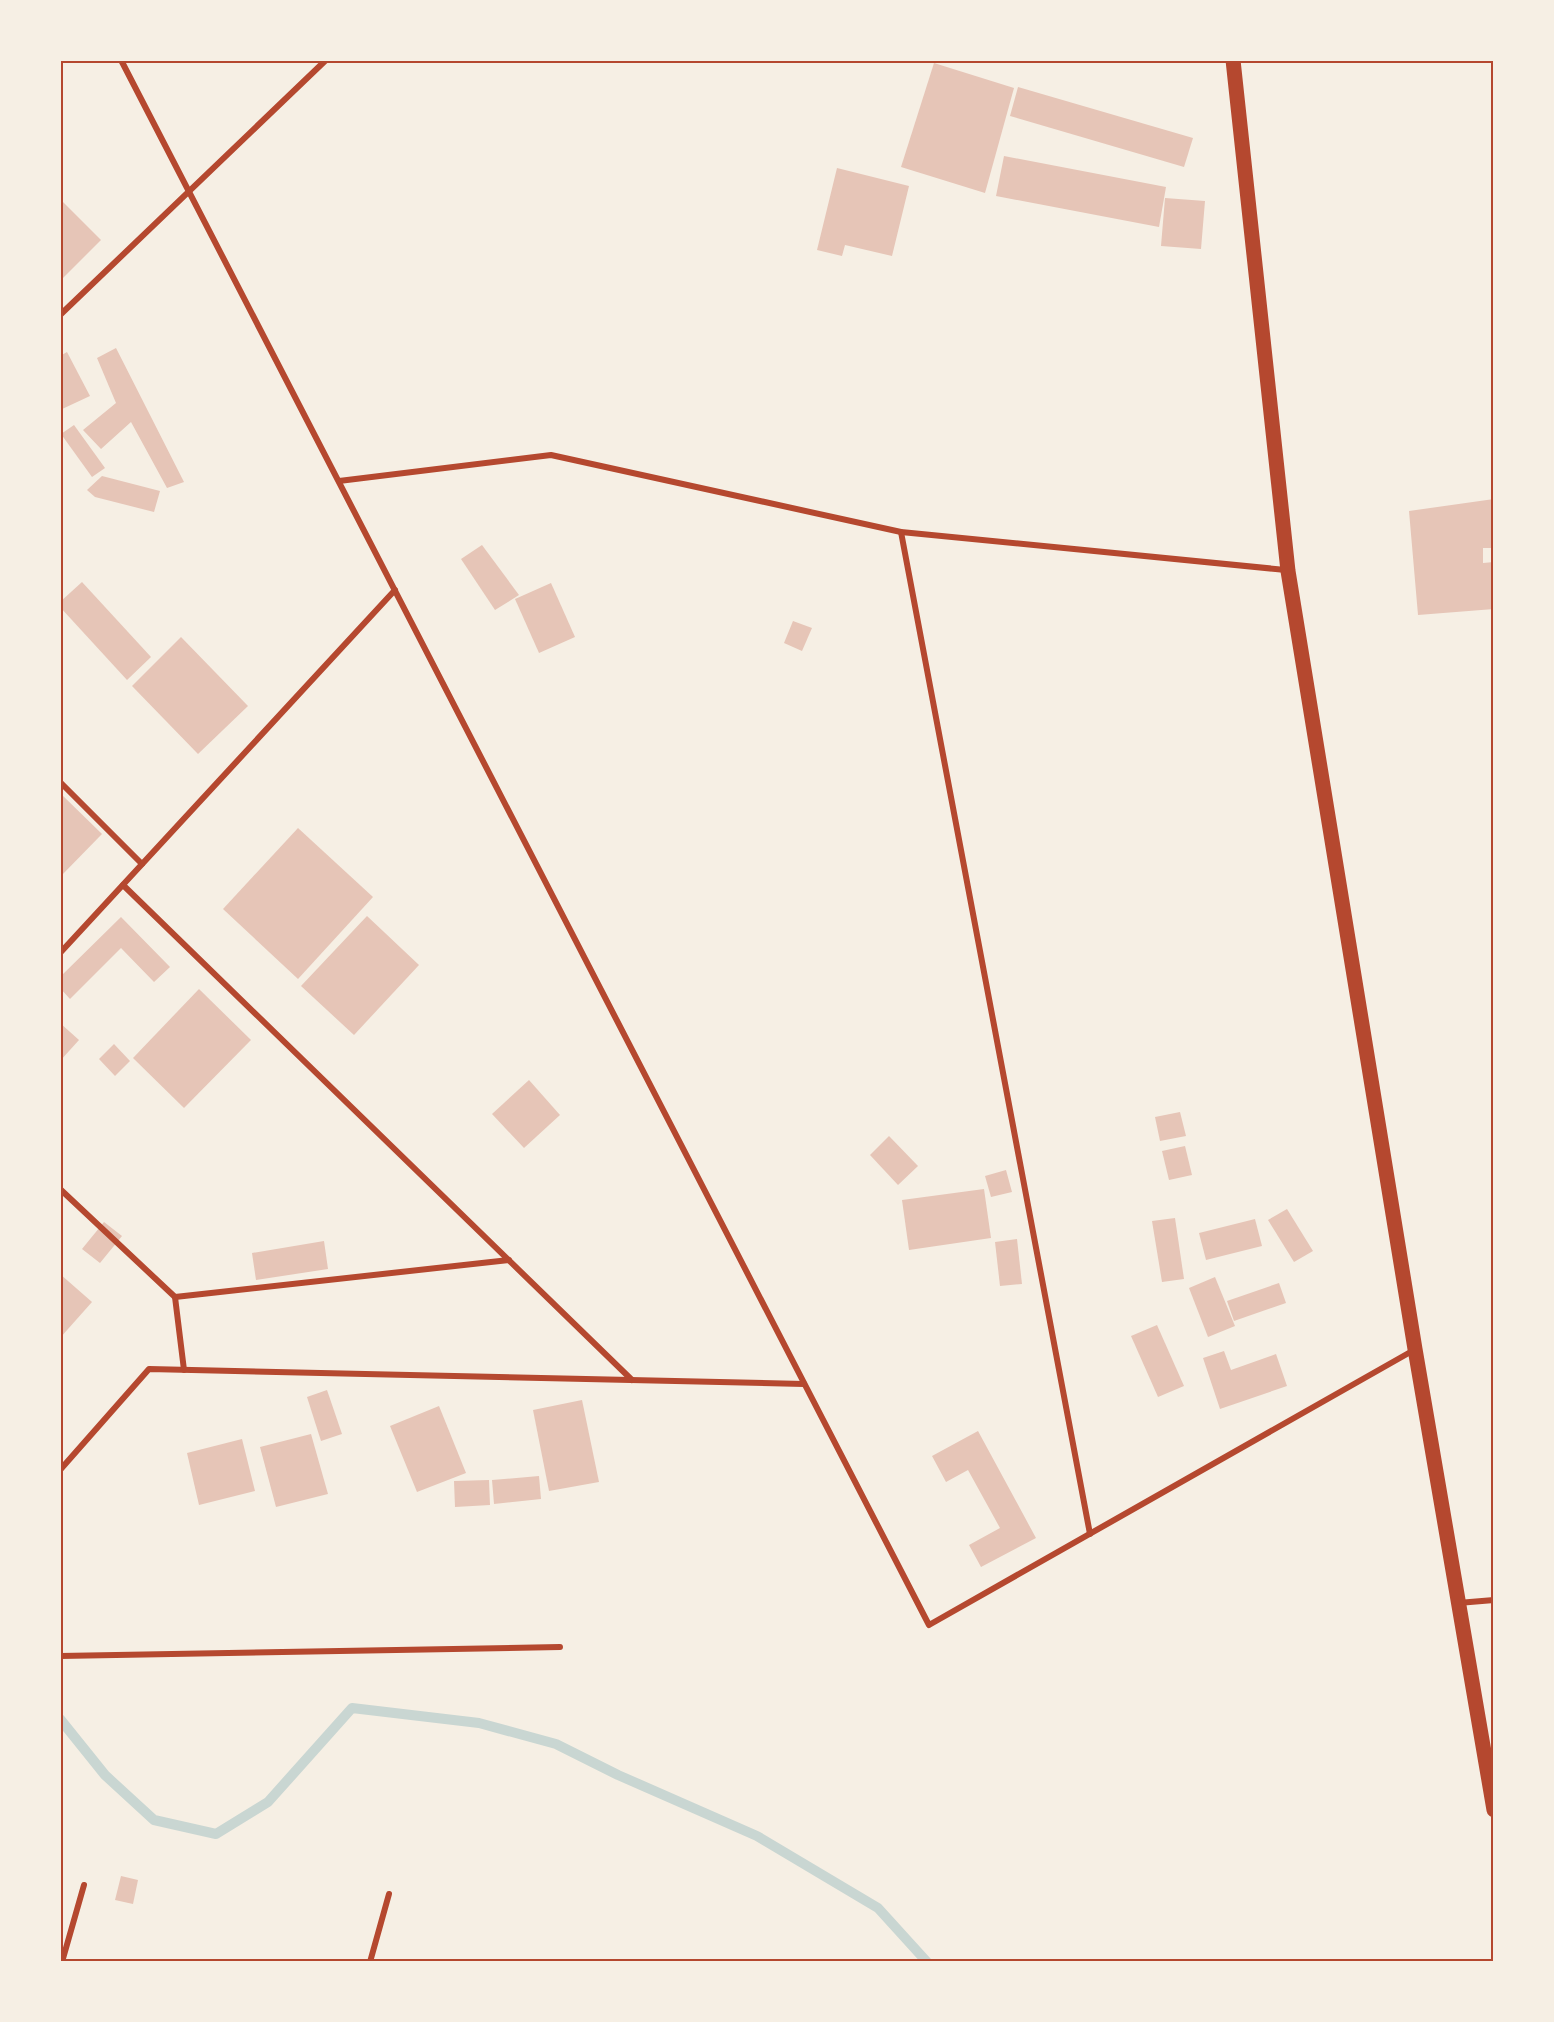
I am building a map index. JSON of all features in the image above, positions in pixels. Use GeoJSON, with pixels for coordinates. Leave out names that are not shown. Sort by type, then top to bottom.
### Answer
{"type":"FeatureCollection","features":[{"type":"Feature","properties":{"kind":"main road"},"geometry":{"type":"LineString","coordinates":[[1233,60],[1288,571],[1415,1350],[1494,1810]]}},
{"type":"Feature","properties":{"kind":"street"},"geometry":{"type":"LineString","coordinates":[[121,60],[929,1625],[1415,1350]]}},
{"type":"Feature","properties":{"kind":"street"},"geometry":{"type":"LineString","coordinates":[[60,315],[326,60]]}},
{"type":"Feature","properties":{"kind":"street"},"geometry":{"type":"LineString","coordinates":[[339,481],[551,455],[901,532],[1288,571]]}},
{"type":"Feature","properties":{"kind":"street"},"geometry":{"type":"LineString","coordinates":[[901,532],[1090,1534]]}},
{"type":"Feature","properties":{"kind":"street"},"geometry":{"type":"LineString","coordinates":[[60,953],[394,590]]}},
{"type":"Feature","properties":{"kind":"street"},"geometry":{"type":"LineString","coordinates":[[60,782],[142,864]]}},
{"type":"Feature","properties":{"kind":"street"},"geometry":{"type":"LineString","coordinates":[[123,885],[632,1380]]}},
{"type":"Feature","properties":{"kind":"street"},"geometry":{"type":"LineString","coordinates":[[61,1193],[175,1297],[184,1370]]}},
{"type":"Feature","properties":{"kind":"street"},"geometry":{"type":"LineString","coordinates":[[175,1297],[509,1260]]}},
{"type":"Feature","properties":{"kind":"street"},"geometry":{"type":"LineString","coordinates":[[60,1470],[149,1369],[804,1384]]}},
{"type":"Feature","properties":{"kind":"street"},"geometry":{"type":"LineString","coordinates":[[1458,1603],[1494,1600]]}},
{"type":"Feature","properties":{"kind":"street"},"geometry":{"type":"LineString","coordinates":[[60,1656],[560,1647]]}},
{"type":"Feature","properties":{"kind":"street"},"geometry":{"type":"LineString","coordinates":[[62,1962],[84,1885]]}},
{"type":"Feature","properties":{"kind":"street"},"geometry":{"type":"LineString","coordinates":[[370,1962],[389,1894]]}},
{"type":"Feature","properties":{"kind":"building"},"geometry":{"type":"Polygon","coordinates":[[[934,63],[1014,88],[985,193],[901,167],[934,63]]]}},
{"type":"Feature","properties":{"kind":"building"},"geometry":{"type":"Polygon","coordinates":[[[1018,87],[1193,138],[1184,167],[1010,116],[1018,87]]]}},
{"type":"Feature","properties":{"kind":"building"},"geometry":{"type":"Polygon","coordinates":[[[1004,156],[1166,187],[1159,227],[996,196],[1004,156]]]}},
{"type":"Feature","properties":{"kind":"building"},"geometry":{"type":"Polygon","coordinates":[[[837,168],[909,186],[892,256],[845,245],[842,256],[817,250],[837,168]]]}},
{"type":"Feature","properties":{"kind":"building"},"geometry":{"type":"Polygon","coordinates":[[[1165,198],[1205,201],[1201,249],[1161,246],[1165,198]]]}},
{"type":"Feature","properties":{"kind":"building"},"geometry":{"type":"Polygon","coordinates":[[[60,199],[101,240],[60,281],[60,199]]]}},
{"type":"Feature","properties":{"kind":"building"},"geometry":{"type":"Polygon","coordinates":[[[116,348],[184,482],[167,488],[131,422],[101,449],[83,430],[116,403],[97,358],[116,348]]]}},
{"type":"Feature","properties":{"kind":"building"},"geometry":{"type":"Polygon","coordinates":[[[67,352],[90,396],[60,410],[60,356],[67,352]]]}},
{"type":"Feature","properties":{"kind":"building"},"geometry":{"type":"Polygon","coordinates":[[[74,425],[105,468],[92,477],[61,434],[74,425]]]}},
{"type":"Feature","properties":{"kind":"building"},"geometry":{"type":"Polygon","coordinates":[[[102,476],[160,491],[154,512],[95,497],[87,490],[102,476]]]}},
{"type":"Feature","properties":{"kind":"building"},"geometry":{"type":"Polygon","coordinates":[[[1494,499],[1494,548],[1483,548],[1483,563],[1494,562],[1494,609],[1418,615],[1409,511],[1494,499]]]}},
{"type":"Feature","properties":{"kind":"building"},"geometry":{"type":"Polygon","coordinates":[[[482,545],[519,595],[495,610],[461,559],[482,545]]]}},
{"type":"Feature","properties":{"kind":"building"},"geometry":{"type":"Polygon","coordinates":[[[82,582],[151,657],[127,680],[60,607],[60,602],[82,582]]]}},
{"type":"Feature","properties":{"kind":"building"},"geometry":{"type":"Polygon","coordinates":[[[551,583],[575,637],[539,653],[515,599],[551,583]]]}},
{"type":"Feature","properties":{"kind":"building"},"geometry":{"type":"Polygon","coordinates":[[[793,621],[812,628],[802,651],[784,643],[793,621]]]}},
{"type":"Feature","properties":{"kind":"building"},"geometry":{"type":"Polygon","coordinates":[[[181,637],[248,706],[198,754],[132,686],[181,637]]]}},
{"type":"Feature","properties":{"kind":"building"},"geometry":{"type":"Polygon","coordinates":[[[60,793],[102,834],[60,877],[60,793]]]}},
{"type":"Feature","properties":{"kind":"building"},"geometry":{"type":"Polygon","coordinates":[[[298,828],[373,897],[298,979],[223,909],[298,828]]]}},
{"type":"Feature","properties":{"kind":"building"},"geometry":{"type":"Polygon","coordinates":[[[367,916],[419,965],[354,1035],[301,986],[367,916]]]}},
{"type":"Feature","properties":{"kind":"building"},"geometry":{"type":"Polygon","coordinates":[[[121,917],[170,967],[154,982],[121,948],[70,999],[60,988],[60,977],[121,917]]]}},
{"type":"Feature","properties":{"kind":"building"},"geometry":{"type":"Polygon","coordinates":[[[199,989],[251,1040],[184,1108],[133,1058],[199,989]]]}},
{"type":"Feature","properties":{"kind":"building"},"geometry":{"type":"Polygon","coordinates":[[[60,1023],[79,1040],[60,1061],[60,1023]]]}},
{"type":"Feature","properties":{"kind":"building"},"geometry":{"type":"Polygon","coordinates":[[[114,1044],[130,1061],[115,1076],[99,1059],[114,1044]]]}},
{"type":"Feature","properties":{"kind":"building"},"geometry":{"type":"Polygon","coordinates":[[[529,1080],[560,1115],[524,1148],[492,1114],[529,1080]]]}},
{"type":"Feature","properties":{"kind":"building"},"geometry":{"type":"Polygon","coordinates":[[[1180,1112],[1186,1136],[1160,1141],[1155,1117],[1180,1112]]]}},
{"type":"Feature","properties":{"kind":"building"},"geometry":{"type":"Polygon","coordinates":[[[889,1136],[918,1166],[898,1185],[870,1155],[889,1136]]]}},
{"type":"Feature","properties":{"kind":"building"},"geometry":{"type":"Polygon","coordinates":[[[1185,1146],[1192,1175],[1169,1180],[1162,1151],[1185,1146]]]}},
{"type":"Feature","properties":{"kind":"building"},"geometry":{"type":"Polygon","coordinates":[[[1006,1170],[1012,1192],[991,1197],[985,1176],[1006,1170]]]}},
{"type":"Feature","properties":{"kind":"building"},"geometry":{"type":"Polygon","coordinates":[[[984,1189],[991,1238],[909,1250],[902,1200],[984,1189]]]}},
{"type":"Feature","properties":{"kind":"building"},"geometry":{"type":"Polygon","coordinates":[[[1287,1209],[1313,1251],[1294,1262],[1268,1220],[1287,1209]]]}},
{"type":"Feature","properties":{"kind":"building"},"geometry":{"type":"Polygon","coordinates":[[[1175,1218],[1184,1279],[1162,1282],[1152,1221],[1175,1218]]]}},
{"type":"Feature","properties":{"kind":"building"},"geometry":{"type":"Polygon","coordinates":[[[1255,1219],[1262,1246],[1206,1260],[1199,1233],[1255,1219]]]}},
{"type":"Feature","properties":{"kind":"building"},"geometry":{"type":"Polygon","coordinates":[[[104,1222],[122,1236],[100,1263],[82,1249],[104,1222]]]}},
{"type":"Feature","properties":{"kind":"building"},"geometry":{"type":"Polygon","coordinates":[[[1017,1239],[1022,1284],[1000,1286],[995,1242],[1017,1239]]]}},
{"type":"Feature","properties":{"kind":"building"},"geometry":{"type":"Polygon","coordinates":[[[324,1241],[328,1269],[256,1280],[252,1253],[324,1241]]]}},
{"type":"Feature","properties":{"kind":"building"},"geometry":{"type":"Polygon","coordinates":[[[60,1274],[92,1302],[60,1338],[60,1274]]]}},
{"type":"Feature","properties":{"kind":"building"},"geometry":{"type":"Polygon","coordinates":[[[1215,1277],[1235,1326],[1208,1337],[1189,1288],[1215,1277]]]}},
{"type":"Feature","properties":{"kind":"building"},"geometry":{"type":"Polygon","coordinates":[[[1279,1283],[1286,1303],[1234,1321],[1227,1301],[1279,1283]]]}},
{"type":"Feature","properties":{"kind":"building"},"geometry":{"type":"Polygon","coordinates":[[[1157,1325],[1184,1386],[1158,1397],[1131,1336],[1157,1325]]]}},
{"type":"Feature","properties":{"kind":"building"},"geometry":{"type":"Polygon","coordinates":[[[1224,1351],[1231,1370],[1276,1354],[1287,1386],[1220,1409],[1203,1358],[1224,1351]]]}},
{"type":"Feature","properties":{"kind":"building"},"geometry":{"type":"Polygon","coordinates":[[[327,1390],[342,1434],[321,1441],[307,1397],[327,1390]]]}},
{"type":"Feature","properties":{"kind":"building"},"geometry":{"type":"Polygon","coordinates":[[[582,1400],[599,1482],[549,1491],[533,1410],[582,1400]]]}},
{"type":"Feature","properties":{"kind":"building"},"geometry":{"type":"Polygon","coordinates":[[[439,1406],[466,1473],[417,1492],[390,1426],[439,1406]]]}},
{"type":"Feature","properties":{"kind":"building"},"geometry":{"type":"Polygon","coordinates":[[[978,1431],[1036,1538],[981,1567],[969,1545],[1000,1528],[968,1470],[946,1482],[932,1456],[978,1431]]]}},
{"type":"Feature","properties":{"kind":"building"},"geometry":{"type":"Polygon","coordinates":[[[311,1434],[328,1494],[276,1507],[260,1447],[311,1434]]]}},
{"type":"Feature","properties":{"kind":"building"},"geometry":{"type":"Polygon","coordinates":[[[242,1439],[255,1491],[199,1505],[187,1453],[242,1439]]]}},
{"type":"Feature","properties":{"kind":"building"},"geometry":{"type":"Polygon","coordinates":[[[539,1476],[541,1499],[494,1504],[492,1480],[539,1476]]]}},
{"type":"Feature","properties":{"kind":"building"},"geometry":{"type":"Polygon","coordinates":[[[489,1480],[490,1505],[455,1507],[454,1481],[489,1480]]]}},
{"type":"Feature","properties":{"kind":"building"},"geometry":{"type":"Polygon","coordinates":[[[121,1876],[138,1880],[133,1904],[115,1900],[121,1876]]]}},
{"type":"Feature","properties":{"kind":"waterway"},"geometry":{"type":"LineString","coordinates":[[60,1719],[105,1775],[154,1820],[216,1834],[268,1802],[352,1708],[479,1723],[556,1744],[618,1775],[757,1836],[878,1908],[927,1962]]}}]}
